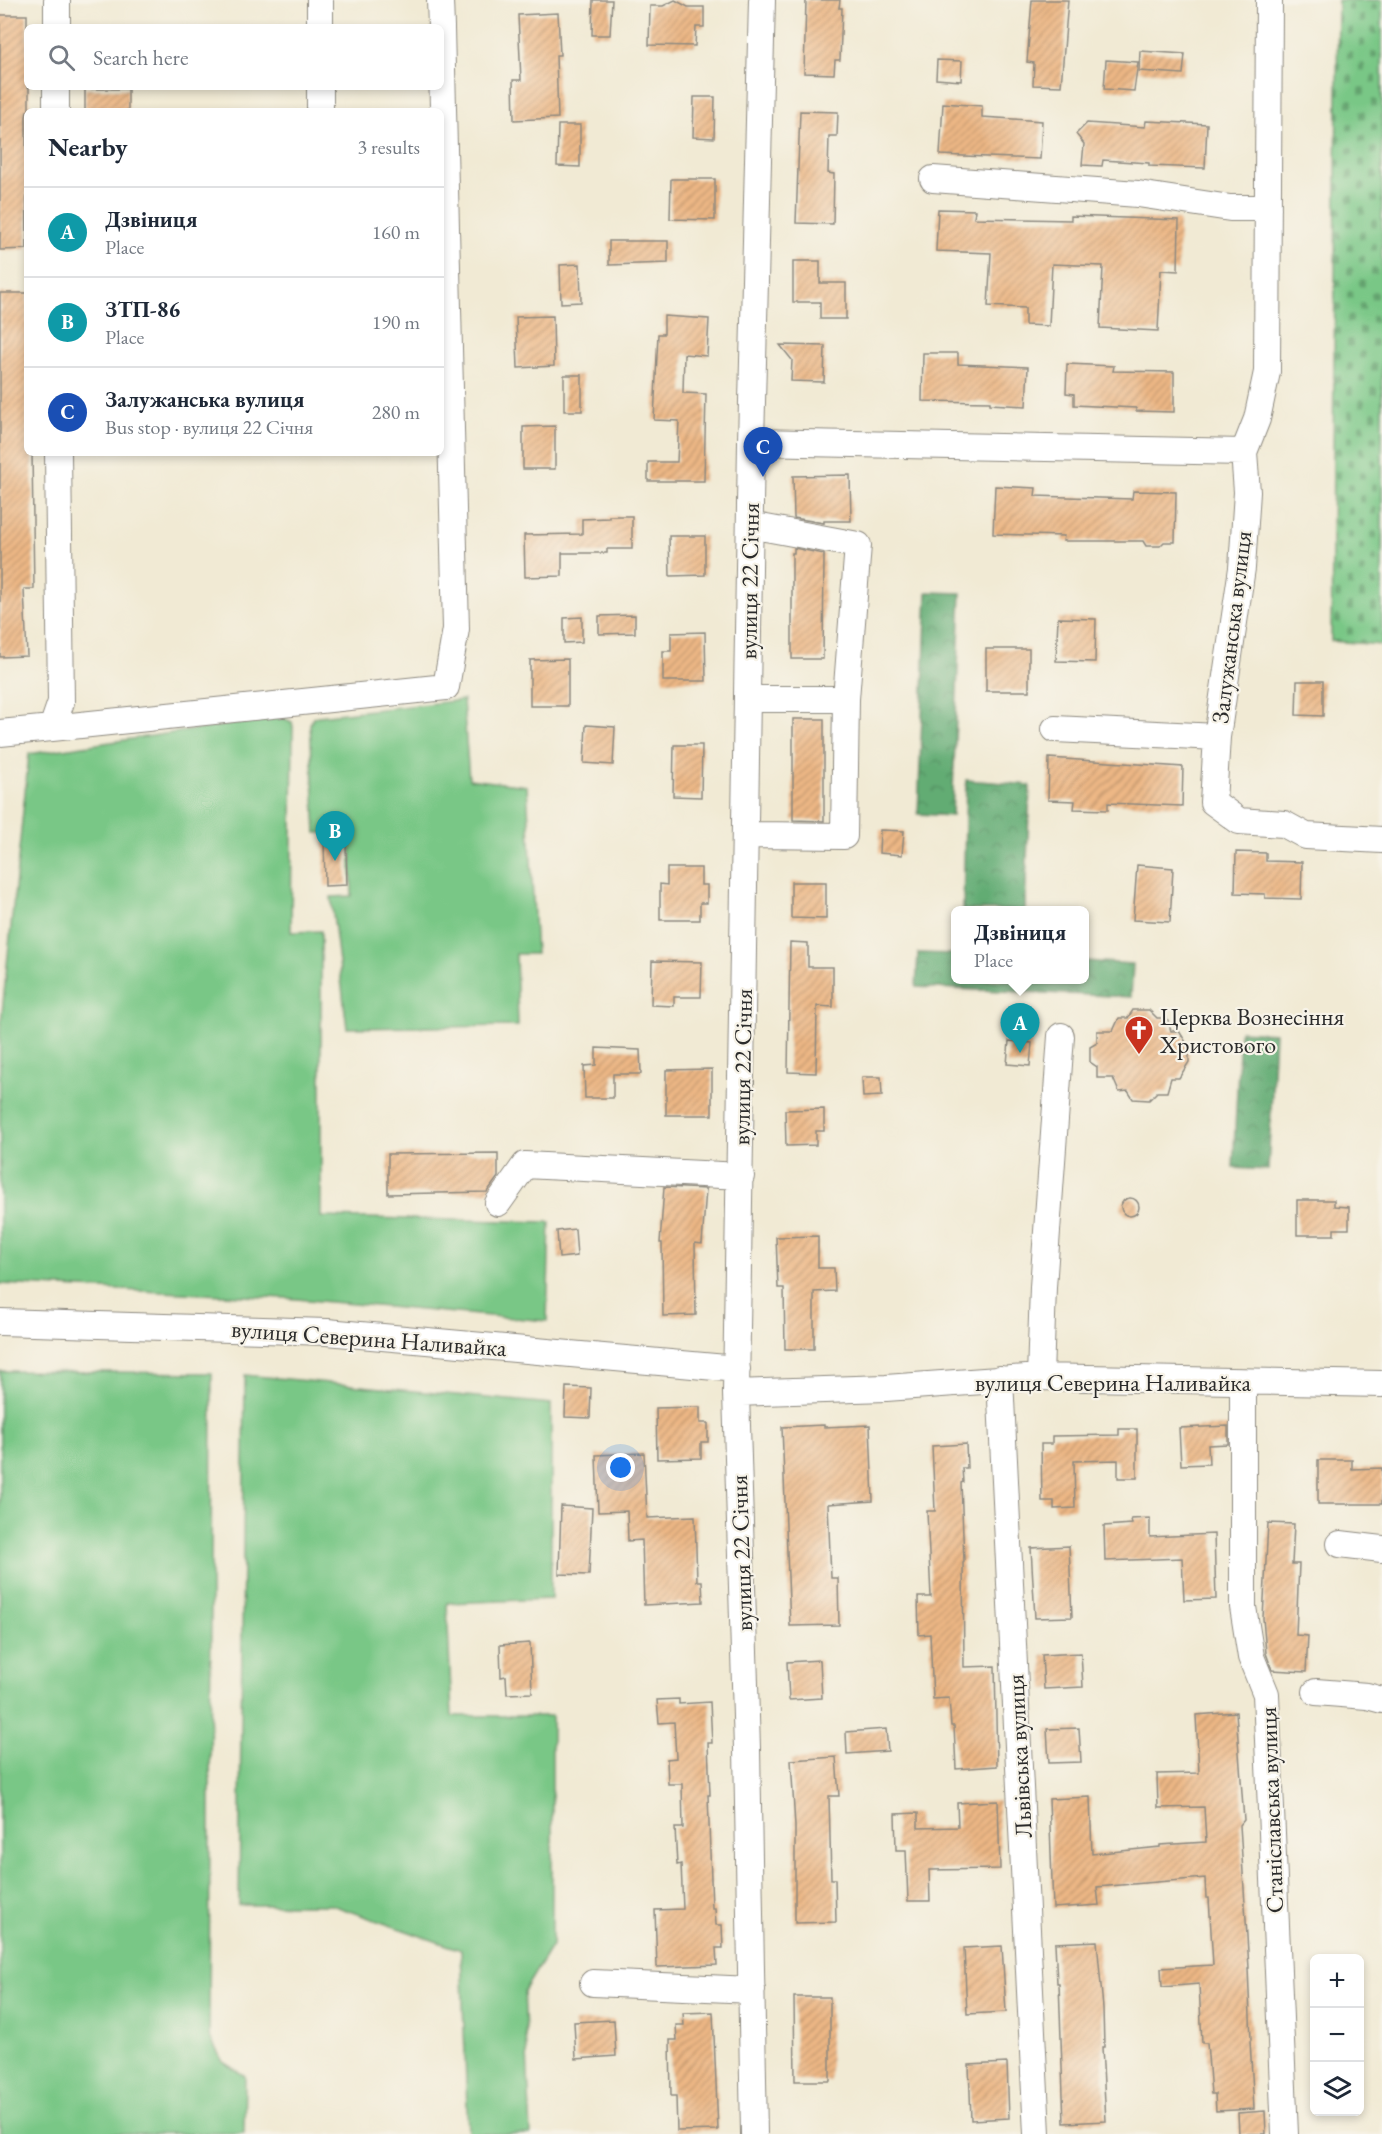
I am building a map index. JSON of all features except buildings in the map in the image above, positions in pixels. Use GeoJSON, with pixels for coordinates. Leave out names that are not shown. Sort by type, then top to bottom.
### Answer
{"type":"FeatureCollection","features":[{"type":"Feature","properties":{"kind":"street"},"geometry":{"type":"LineString","coordinates":[[57,0],[57,24]]}},
{"type":"Feature","properties":{"kind":"street"},"geometry":{"type":"LineString","coordinates":[[320,0],[320,24]]}},
{"type":"Feature","properties":{"kind":"street"},"geometry":{"type":"LineString","coordinates":[[440,0],[441,24]]}},
{"type":"Feature","properties":{"kind":"street","name":"вулиця 22 Січня"},"geometry":{"type":"LineString","coordinates":[[754,2134],[747,1737],[736,1381],[751,442],[762,0]]}},
{"type":"Feature","properties":{"kind":"street","name":"Залужанська вулиця"},"geometry":{"type":"LineString","coordinates":[[1269,0],[1266,372],[1257,419],[1244,452],[1247,492],[1242,568],[1217,737],[1213,802],[1239,821],[1284,824],[1306,836],[1382,840]]}},
{"type":"Feature","properties":{"kind":"street"},"geometry":{"type":"LineString","coordinates":[[56,90],[56,108]]}},
{"type":"Feature","properties":{"kind":"street"},"geometry":{"type":"LineString","coordinates":[[320,90],[320,108]]}},
{"type":"Feature","properties":{"kind":"street"},"geometry":{"type":"LineString","coordinates":[[443,90],[443,108]]}},
{"type":"Feature","properties":{"kind":"street"},"geometry":{"type":"LineString","coordinates":[[0,733],[446,687],[456,629],[444,148]]}},
{"type":"Feature","properties":{"kind":"street"},"geometry":{"type":"LineString","coordinates":[[933,179],[1138,194],[1230,208],[1268,208]]}},
{"type":"Feature","properties":{"kind":"street"},"geometry":{"type":"LineString","coordinates":[[751,442],[1244,452]]}},
{"type":"Feature","properties":{"kind":"street"},"geometry":{"type":"LineString","coordinates":[[52,728],[61,702],[58,456]]}},
{"type":"Feature","properties":{"kind":"street"},"geometry":{"type":"LineString","coordinates":[[746,835],[844,836],[846,699],[858,545],[750,525]]}},
{"type":"Feature","properties":{"kind":"street"},"geometry":{"type":"LineString","coordinates":[[747,699],[846,699]]}},
{"type":"Feature","properties":{"kind":"street"},"geometry":{"type":"LineString","coordinates":[[1055,729],[1217,737]]}},
{"type":"Feature","properties":{"kind":"street"},"geometry":{"type":"LineString","coordinates":[[1040,1377],[1043,1287],[1061,1036]]}},
{"type":"Feature","properties":{"kind":"street"},"geometry":{"type":"LineString","coordinates":[[498,1203],[525,1165],[741,1176]]}},
{"type":"Feature","properties":{"kind":"street","name":"вулиця Северина Наливайка"},"geometry":{"type":"LineString","coordinates":[[0,1322],[232,1327],[327,1332],[736,1381],[886,1388],[1040,1377],[1382,1384]]}},
{"type":"Feature","properties":{"kind":"street","name":"Львівська вулиця"},"geometry":{"type":"LineString","coordinates":[[1000,1379],[1037,2134]]}},
{"type":"Feature","properties":{"kind":"street","name":"Станіславська вулиця"},"geometry":{"type":"LineString","coordinates":[[1243,1382],[1243,1607],[1251,1657],[1266,1694],[1285,2134]]}},
{"type":"Feature","properties":{"kind":"street"},"geometry":{"type":"LineString","coordinates":[[1340,1544],[1382,1549]]}},
{"type":"Feature","properties":{"kind":"street"},"geometry":{"type":"LineString","coordinates":[[1316,1692],[1368,1696],[1382,1700]]}},
{"type":"Feature","properties":{"kind":"street"},"geometry":{"type":"LineString","coordinates":[[593,1983],[752,1989]]}},
{"type":"Feature","properties":{"kind":"green space"},"geometry":{"type":"Polygon","coordinates":[[[1338,0],[1382,0],[1382,645],[1331,641],[1338,0]]]}},
{"type":"Feature","properties":{"kind":"green space"},"geometry":{"type":"Polygon","coordinates":[[[927,592],[961,593],[952,816],[918,814],[927,592]]]}},
{"type":"Feature","properties":{"kind":"green space"},"geometry":{"type":"Polygon","coordinates":[[[463,700],[469,779],[527,786],[536,954],[516,954],[518,1026],[347,1028],[331,897],[352,896],[350,832],[316,833],[310,724],[313,718],[318,716],[463,700]]]}},
{"type":"Feature","properties":{"kind":"green space"},"geometry":{"type":"Polygon","coordinates":[[[281,717],[292,722],[293,727],[291,932],[321,931],[321,1217],[550,1222],[547,1321],[285,1298],[0,1284],[0,1032],[29,754],[281,717]]]}},
{"type":"Feature","properties":{"kind":"green space"},"geometry":{"type":"Polygon","coordinates":[[[966,780],[1030,785],[1025,906],[963,906],[966,780]]]}},
{"type":"Feature","properties":{"kind":"green space"},"geometry":{"type":"Polygon","coordinates":[[[918,953],[951,954],[951,984],[1089,984],[1089,961],[1133,964],[1131,997],[916,987],[918,953]]]}},
{"type":"Feature","properties":{"kind":"green space"},"geometry":{"type":"Polygon","coordinates":[[[1240,1031],[1275,1033],[1268,1170],[1233,1168],[1240,1031]]]}},
{"type":"Feature","properties":{"kind":"green space"},"geometry":{"type":"Polygon","coordinates":[[[0,1371],[212,1373],[209,2036],[223,2062],[245,2076],[244,2133],[0,2134],[0,1371]]]}},
{"type":"Feature","properties":{"kind":"green space"},"geometry":{"type":"Polygon","coordinates":[[[245,1375],[551,1404],[551,1599],[447,1603],[452,1716],[552,1716],[552,1945],[524,1991],[531,2134],[468,2134],[461,1950],[332,1905],[239,1905],[245,1375]]]}},
{"type":"Feature","properties":{"kind":"place","name":"Залужанська вулиця"},"geometry":{"type":"Point","coordinates":[763,477]}},
{"type":"Feature","properties":{"kind":"place","name":"ЗТП-86"},"geometry":{"type":"Point","coordinates":[335,861]}},
{"type":"Feature","properties":{"kind":"place","name":"Дзвіниця"},"geometry":{"type":"Point","coordinates":[1020,1053]}},
{"type":"Feature","properties":{"kind":"place","name":"Церква Вознесіння Христового"},"geometry":{"type":"Point","coordinates":[1139,1056]}}]}
